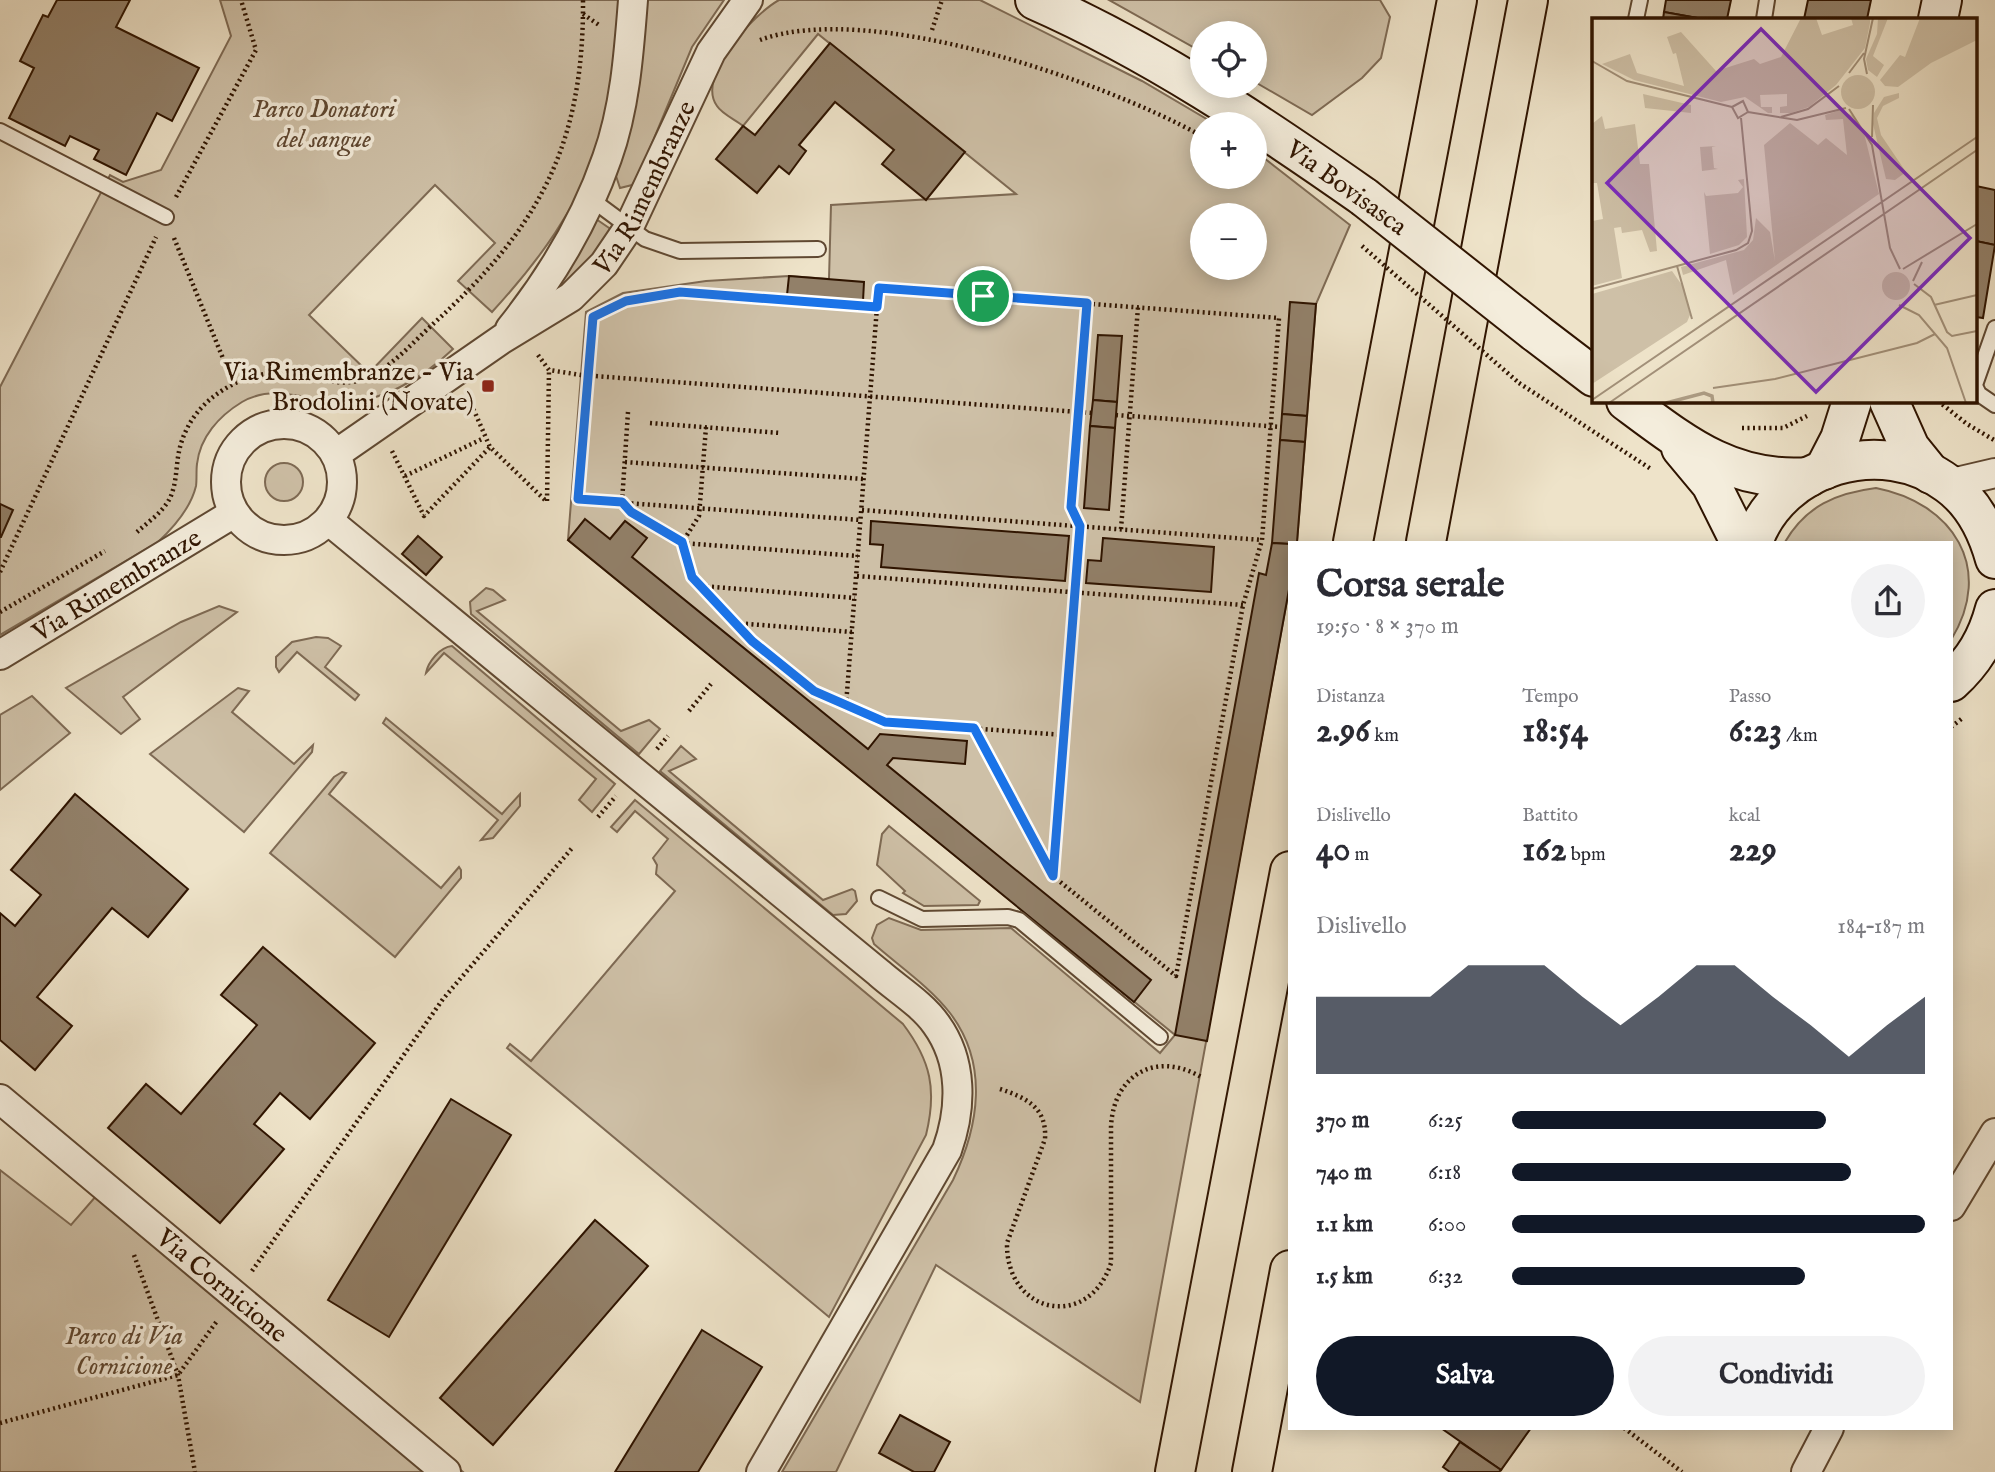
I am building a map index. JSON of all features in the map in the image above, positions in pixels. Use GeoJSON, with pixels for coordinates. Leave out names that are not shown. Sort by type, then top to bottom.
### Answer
{"type":"FeatureCollection","features":[{"type":"Feature","properties":{"kind":"highway"},"geometry":{"type":"LineString","coordinates":[[1353,541],[1457,0]]}},
{"type":"Feature","properties":{"kind":"highway"},"geometry":{"type":"LineString","coordinates":[[1426,541],[1528,0]]}},
{"type":"Feature","properties":{"kind":"highway"},"geometry":{"type":"LineString","coordinates":[[1175,1472],[1288,882]]}},
{"type":"Feature","properties":{"kind":"highway"},"geometry":{"type":"LineString","coordinates":[[1252,1472],[1288,1281]]}},
{"type":"Feature","properties":{"kind":"street","name":"Via Rimembranze"},"geometry":{"type":"LineString","coordinates":[[502,339],[546,278],[591,198],[608,156],[622,93],[633,0]]}},
{"type":"Feature","properties":{"kind":"street","name":"Via Rimembranze"},"geometry":{"type":"LineString","coordinates":[[335,454],[502,339],[571,297],[604,264],[629,227],[710,52],[748,0]]}},
{"type":"Feature","properties":{"kind":"street","name":"Via Bovisasca"},"geometry":{"type":"LineString","coordinates":[[1035,0],[1071,10],[1267,129],[1364,197],[1592,375]]}},
{"type":"Feature","properties":{"kind":"street"},"geometry":{"type":"LineString","coordinates":[[1938,18],[1942,0]]}},
{"type":"Feature","properties":{"kind":"street"},"geometry":{"type":"LineString","coordinates":[[1627,402],[1663,428],[1735,469],[1760,477],[1817,473]]}},
{"type":"Feature","properties":{"kind":"street"},"geometry":{"type":"LineString","coordinates":[[1817,473],[1840,439],[1852,402]]}},
{"type":"Feature","properties":{"kind":"street"},"geometry":{"type":"LineString","coordinates":[[1889,402],[1910,448],[1975,511],[1993,546]]}},
{"type":"Feature","properties":{"kind":"street"},"geometry":{"type":"LineString","coordinates":[[277,424],[307,428],[328,443],[335,454],[342,478],[342,490],[329,521],[304,537],[278,540],[253,532],[234,513],[225,481],[228,464],[246,437],[261,428],[277,424]]}},
{"type":"Feature","properties":{"kind":"street"},"geometry":{"type":"LineString","coordinates":[[1663,428],[1711,484],[1740,541]]}},
{"type":"Feature","properties":{"kind":"street"},"geometry":{"type":"LineString","coordinates":[[1754,541],[1771,508],[1801,480],[1837,464],[1877,459],[1914,466],[1939,479],[1995,473]]}},
{"type":"Feature","properties":{"kind":"street","name":"Via Rimembranze"},"geometry":{"type":"LineString","coordinates":[[0,655],[234,513]]}},
{"type":"Feature","properties":{"kind":"street"},"geometry":{"type":"LineString","coordinates":[[329,521],[879,972],[935,1023],[950,1049],[958,1080],[958,1096],[954,1131],[947,1150],[761,1472]]}},
{"type":"Feature","properties":{"kind":"street"},"geometry":{"type":"LineString","coordinates":[[1974,661],[1988,634],[1995,609]]}},
{"type":"Feature","properties":{"kind":"street","name":"Via Cornicione"},"geometry":{"type":"LineString","coordinates":[[0,1099],[446,1472]]}},
{"type":"Feature","properties":{"kind":"street"},"geometry":{"type":"LineString","coordinates":[[1953,1203],[1995,1132]]}},
{"type":"Feature","properties":{"kind":"street"},"geometry":{"type":"LineString","coordinates":[[1806,1472],[1828,1430]]}},
{"type":"Feature","properties":{"kind":"lane"},"geometry":{"type":"LineString","coordinates":[[1636,18],[1640,0]]}},
{"type":"Feature","properties":{"kind":"lane"},"geometry":{"type":"LineString","coordinates":[[1764,18],[1767,0]]}},
{"type":"Feature","properties":{"kind":"lane"},"geometry":{"type":"LineString","coordinates":[[0,131],[166,217]]}},
{"type":"Feature","properties":{"kind":"lane"},"geometry":{"type":"LineString","coordinates":[[591,198],[645,239],[680,251],[818,249]]}},
{"type":"Feature","properties":{"kind":"lane"},"geometry":{"type":"LineString","coordinates":[[1978,376],[1995,328]]}},
{"type":"Feature","properties":{"kind":"lane"},"geometry":{"type":"LineString","coordinates":[[1978,392],[1995,405]]}},
{"type":"Feature","properties":{"kind":"lane"},"geometry":{"type":"LineString","coordinates":[[879,898],[922,919],[1009,917],[1019,920],[1160,1037]]}},
{"type":"Feature","properties":{"kind":"path"},"geometry":{"type":"LineString","coordinates":[[0,572],[166,217],[256,50],[241,0]]}},
{"type":"Feature","properties":{"kind":"path"},"geometry":{"type":"LineString","coordinates":[[126,538],[158,513],[169,499],[176,479],[181,440],[189,424],[200,409],[233,383],[262,374],[292,374],[343,383],[371,376],[441,316],[496,262],[538,205],[568,134],[579,79],[583,0]]}},
{"type":"Feature","properties":{"kind":"path"},"geometry":{"type":"LineString","coordinates":[[932,30],[942,0]]}},
{"type":"Feature","properties":{"kind":"path"},"geometry":{"type":"LineString","coordinates":[[792,29],[818,24]]}},
{"type":"Feature","properties":{"kind":"path"},"geometry":{"type":"LineString","coordinates":[[920,29],[944,34]]}},
{"type":"Feature","properties":{"kind":"path"},"geometry":{"type":"LineString","coordinates":[[967,41],[1117,93],[1190,130]]}},
{"type":"Feature","properties":{"kind":"path"},"geometry":{"type":"LineString","coordinates":[[166,217],[233,383]]}},
{"type":"Feature","properties":{"kind":"path"},"geometry":{"type":"LineString","coordinates":[[1358,243],[1519,383],[1660,476]]}},
{"type":"Feature","properties":{"kind":"path"},"geometry":{"type":"LineString","coordinates":[[846,705],[879,288],[1279,318],[1262,540],[1243,605],[1176,976],[1053,876],[974,728]]}},
{"type":"Feature","properties":{"kind":"path"},"geometry":{"type":"LineString","coordinates":[[578,499],[593,317],[626,301],[680,292],[877,307]]}},
{"type":"Feature","properties":{"kind":"path"},"geometry":{"type":"LineString","coordinates":[[1053,876],[1080,526],[1071,507],[1087,303]]}},
{"type":"Feature","properties":{"kind":"path"},"geometry":{"type":"LineString","coordinates":[[1121,529],[1138,307]]}},
{"type":"Feature","properties":{"kind":"path"},"geometry":{"type":"LineString","coordinates":[[468,396],[484,438],[547,502],[550,370],[535,352]]}},
{"type":"Feature","properties":{"kind":"path"},"geometry":{"type":"LineString","coordinates":[[550,370],[588,376],[1092,413]]}},
{"type":"Feature","properties":{"kind":"path"},"geometry":{"type":"LineString","coordinates":[[1939,402],[1967,424],[1995,440]]}},
{"type":"Feature","properties":{"kind":"path"},"geometry":{"type":"LineString","coordinates":[[628,412],[622,502],[631,512],[682,542],[858,556]]}},
{"type":"Feature","properties":{"kind":"path"},"geometry":{"type":"LineString","coordinates":[[1735,426],[1757,431],[1783,428],[1813,412]]}},
{"type":"Feature","properties":{"kind":"path"},"geometry":{"type":"LineString","coordinates":[[1116,415],[1281,427]]}},
{"type":"Feature","properties":{"kind":"path"},"geometry":{"type":"LineString","coordinates":[[650,423],[780,433]]}},
{"type":"Feature","properties":{"kind":"path"},"geometry":{"type":"LineString","coordinates":[[706,427],[699,516],[682,542],[692,577],[735,623],[814,691],[885,722],[1064,735]]}},
{"type":"Feature","properties":{"kind":"path"},"geometry":{"type":"LineString","coordinates":[[405,476],[484,438]]}},
{"type":"Feature","properties":{"kind":"path"},"geometry":{"type":"LineString","coordinates":[[391,447],[424,516],[491,447]]}},
{"type":"Feature","properties":{"kind":"path"},"geometry":{"type":"LineString","coordinates":[[625,462],[864,479]]}},
{"type":"Feature","properties":{"kind":"path"},"geometry":{"type":"LineString","coordinates":[[571,499],[861,520]]}},
{"type":"Feature","properties":{"kind":"path"},"geometry":{"type":"LineString","coordinates":[[862,510],[1262,540]]}},
{"type":"Feature","properties":{"kind":"path"},"geometry":{"type":"LineString","coordinates":[[0,612],[114,545]]}},
{"type":"Feature","properties":{"kind":"path"},"geometry":{"type":"LineString","coordinates":[[856,576],[1243,605]]}},
{"type":"Feature","properties":{"kind":"path"},"geometry":{"type":"LineString","coordinates":[[700,586],[855,598]]}},
{"type":"Feature","properties":{"kind":"path"},"geometry":{"type":"LineString","coordinates":[[735,623],[852,632]]}},
{"type":"Feature","properties":{"kind":"path"},"geometry":{"type":"LineString","coordinates":[[689,711],[711,684]]}},
{"type":"Feature","properties":{"kind":"path"},"geometry":{"type":"LineString","coordinates":[[598,817],[622,789]]}},
{"type":"Feature","properties":{"kind":"path"},"geometry":{"type":"LineString","coordinates":[[0,1423],[178,1375],[443,999],[573,847]]}},
{"type":"Feature","properties":{"kind":"path"},"geometry":{"type":"LineString","coordinates":[[1000,1090],[1030,1101],[1038,1108],[1045,1129],[1045,1139],[1007,1244],[1007,1260],[1012,1276],[1021,1290],[1033,1300],[1066,1306],[1082,1302],[1096,1292],[1106,1279],[1111,1263],[1112,1119],[1118,1094],[1128,1081],[1142,1071],[1157,1066],[1180,1067],[1201,1077]]}},
{"type":"Feature","properties":{"kind":"path"},"geometry":{"type":"LineString","coordinates":[[112,1193],[178,1375],[195,1472]]}},
{"type":"Feature","properties":{"kind":"path"},"geometry":{"type":"LineString","coordinates":[[1626,1430],[1682,1472]]}},
{"type":"Feature","properties":{"kind":"green space","name":"Parco Donatori del sangue"},"geometry":{"type":"Polygon","coordinates":[[[220,0],[620,0],[612,90],[600,143],[580,190],[555,233],[541,254],[492,312],[458,281],[495,243],[435,185],[309,315],[369,373],[422,318],[453,349],[428,370],[399,388],[368,399],[335,402],[277,393],[242,402],[218,421],[206,436],[199,454],[196,486],[190,502],[158,542],[0,635],[0,387],[110,175],[123,182],[161,170],[231,36],[220,0]]]}},
{"type":"Feature","properties":{"kind":"green space"},"geometry":{"type":"Polygon","coordinates":[[[647,0],[724,0],[692,47],[638,177],[632,185],[620,188],[616,176],[638,94],[647,0]]]}},
{"type":"Feature","properties":{"kind":"green space"},"geometry":{"type":"Polygon","coordinates":[[[779,0],[980,0],[1142,81],[1195,112],[1190,112],[1190,189],[1267,189],[1267,160],[1350,225],[1316,304],[1297,541],[1288,541],[1288,595],[1140,1402],[936,1265],[836,1472],[782,1472],[953,1180],[969,1138],[976,1095],[971,1053],[962,1033],[950,1013],[933,994],[874,944],[872,938],[877,925],[889,918],[921,930],[1011,928],[1160,1053],[1175,1035],[568,540],[586,312],[623,293],[706,281],[789,276],[829,279],[831,205],[1016,194],[818,34],[743,126],[717,106],[712,93],[714,79],[721,63],[743,31],[779,0]]]}},
{"type":"Feature","properties":{"kind":"green space"},"geometry":{"type":"Polygon","coordinates":[[[1109,0],[1380,0],[1390,17],[1381,58],[1362,78],[1312,115],[1267,89],[1267,21],[1190,21],[1190,45],[1109,0]]]}},
{"type":"Feature","properties":{"kind":"green space"},"geometry":{"type":"Polygon","coordinates":[[[596,219],[612,230],[597,251],[557,293],[552,289],[596,219]]]}},
{"type":"Feature","properties":{"kind":"green space"},"geometry":{"type":"Polygon","coordinates":[[[284,463],[298,468],[303,482],[298,496],[284,501],[270,496],[265,482],[270,468],[284,463]]]}},
{"type":"Feature","properties":{"kind":"green space"},"geometry":{"type":"Polygon","coordinates":[[[1876,488],[1903,496],[1926,508],[1945,524],[1959,543],[1967,564],[1969,588],[1964,613],[1953,636],[1953,541],[1786,541],[1812,510],[1835,498],[1876,488]]]}},
{"type":"Feature","properties":{"kind":"green space"},"geometry":{"type":"Polygon","coordinates":[[[486,588],[505,600],[477,611],[621,731],[649,720],[660,729],[639,754],[471,614],[470,602],[486,588]]]}},
{"type":"Feature","properties":{"kind":"green space"},"geometry":{"type":"Polygon","coordinates":[[[219,606],[237,612],[123,697],[140,719],[121,734],[66,688],[181,622],[219,606]]]}},
{"type":"Feature","properties":{"kind":"green space"},"geometry":{"type":"Polygon","coordinates":[[[316,637],[328,638],[341,646],[325,667],[359,695],[355,700],[297,652],[279,672],[276,657],[292,642],[316,637]]]}},
{"type":"Feature","properties":{"kind":"green space"},"geometry":{"type":"Polygon","coordinates":[[[452,646],[615,784],[592,812],[579,800],[596,779],[444,653],[426,673],[435,656],[452,646]]]}},
{"type":"Feature","properties":{"kind":"green space"},"geometry":{"type":"Polygon","coordinates":[[[238,688],[249,691],[232,712],[294,764],[313,745],[312,752],[244,832],[150,754],[238,688]]]}},
{"type":"Feature","properties":{"kind":"green space"},"geometry":{"type":"Polygon","coordinates":[[[32,696],[70,733],[0,790],[0,715],[32,696]]]}},
{"type":"Feature","properties":{"kind":"green space"},"geometry":{"type":"Polygon","coordinates":[[[386,718],[502,814],[520,794],[520,806],[493,838],[481,840],[498,820],[383,723],[386,718]]]}},
{"type":"Feature","properties":{"kind":"green space"},"geometry":{"type":"Polygon","coordinates":[[[681,746],[696,759],[669,771],[823,900],[852,889],[855,891],[857,901],[846,914],[833,915],[660,771],[681,746]]]}},
{"type":"Feature","properties":{"kind":"green space"},"geometry":{"type":"Polygon","coordinates":[[[342,772],[346,773],[329,794],[441,888],[459,867],[461,870],[461,878],[395,957],[270,853],[334,777],[342,772]]]}},
{"type":"Feature","properties":{"kind":"green space"},"geometry":{"type":"Polygon","coordinates":[[[635,800],[903,1024],[925,1064],[931,1090],[926,1135],[829,1317],[507,1048],[510,1044],[531,1061],[675,891],[656,874],[657,865],[653,858],[668,839],[635,811],[617,832],[611,827],[635,800]]]}},
{"type":"Feature","properties":{"kind":"green space"},"geometry":{"type":"Polygon","coordinates":[[[889,826],[980,901],[978,905],[924,906],[903,893],[905,891],[877,865],[882,834],[889,826]]]}},
{"type":"Feature","properties":{"kind":"green space","name":"Parco di Via Cornicione"},"geometry":{"type":"Polygon","coordinates":[[[0,1170],[71,1225],[110,1180],[276,1312],[463,1472],[0,1472],[0,1170]]]}},
{"type":"Feature","properties":{"kind":"building"},"geometry":{"type":"Polygon","coordinates":[[[57,0],[130,0],[116,27],[199,68],[172,121],[157,113],[126,175],[94,159],[99,150],[70,136],[65,146],[9,118],[34,68],[20,61],[43,15],[48,17],[57,0]]]}},
{"type":"Feature","properties":{"kind":"building"},"geometry":{"type":"Polygon","coordinates":[[[1666,0],[1731,0],[1727,18],[1697,18],[1664,12],[1666,0]]]}},
{"type":"Feature","properties":{"kind":"building"},"geometry":{"type":"Polygon","coordinates":[[[1808,0],[1871,0],[1867,18],[1804,18],[1808,0]]]}},
{"type":"Feature","properties":{"kind":"building"},"geometry":{"type":"Polygon","coordinates":[[[1664,12],[1697,18],[1663,18],[1664,12]]]}},
{"type":"Feature","properties":{"kind":"building"},"geometry":{"type":"Polygon","coordinates":[[[830,43],[965,152],[926,200],[882,164],[894,150],[835,102],[799,145],[806,151],[789,174],[779,166],[757,193],[716,159],[743,126],[755,135],[830,43]]]}},
{"type":"Feature","properties":{"kind":"building"},"geometry":{"type":"Polygon","coordinates":[[[1978,186],[1995,190],[1995,245],[1978,241],[1978,186]]]}},
{"type":"Feature","properties":{"kind":"building"},"geometry":{"type":"Polygon","coordinates":[[[1978,241],[1995,245],[1983,318],[1978,317],[1978,241]]]}},
{"type":"Feature","properties":{"kind":"building"},"geometry":{"type":"Polygon","coordinates":[[[789,276],[864,282],[863,301],[787,295],[789,276]]]}},
{"type":"Feature","properties":{"kind":"building"},"geometry":{"type":"Polygon","coordinates":[[[1290,302],[1316,304],[1307,416],[1282,414],[1290,302]]]}},
{"type":"Feature","properties":{"kind":"building"},"geometry":{"type":"Polygon","coordinates":[[[1098,335],[1122,336],[1117,402],[1093,400],[1098,335]]]}},
{"type":"Feature","properties":{"kind":"building"},"geometry":{"type":"Polygon","coordinates":[[[1093,400],[1117,402],[1115,428],[1090,426],[1093,400]]]}},
{"type":"Feature","properties":{"kind":"building"},"geometry":{"type":"Polygon","coordinates":[[[1282,414],[1307,416],[1305,442],[1280,440],[1282,414]]]}},
{"type":"Feature","properties":{"kind":"building"},"geometry":{"type":"Polygon","coordinates":[[[1090,426],[1115,428],[1109,510],[1084,508],[1090,426]]]}},
{"type":"Feature","properties":{"kind":"building"},"geometry":{"type":"Polygon","coordinates":[[[1280,440],[1305,442],[1297,541],[1288,541],[1288,544],[1272,543],[1280,440]]]}},
{"type":"Feature","properties":{"kind":"building"},"geometry":{"type":"Polygon","coordinates":[[[0,504],[13,510],[1,537],[0,537],[0,504]]]}},
{"type":"Feature","properties":{"kind":"building"},"geometry":{"type":"Polygon","coordinates":[[[585,519],[610,539],[625,521],[647,538],[632,557],[868,749],[880,734],[967,741],[965,764],[893,758],[887,765],[1151,980],[1134,1002],[568,540],[585,519]]]}},
{"type":"Feature","properties":{"kind":"building"},"geometry":{"type":"Polygon","coordinates":[[[871,521],[1069,536],[1065,581],[881,567],[883,545],[870,544],[871,521]]]}},
{"type":"Feature","properties":{"kind":"building"},"geometry":{"type":"Polygon","coordinates":[[[418,536],[442,557],[426,575],[402,554],[418,536]]]}},
{"type":"Feature","properties":{"kind":"building"},"geometry":{"type":"Polygon","coordinates":[[[1103,538],[1214,547],[1211,592],[1086,583],[1088,560],[1101,561],[1103,538]]]}},
{"type":"Feature","properties":{"kind":"building"},"geometry":{"type":"Polygon","coordinates":[[[1272,543],[1288,544],[1288,595],[1207,1041],[1175,1035],[1259,573],[1266,575],[1272,543]]]}},
{"type":"Feature","properties":{"kind":"building"},"geometry":{"type":"Polygon","coordinates":[[[75,794],[188,889],[148,937],[112,908],[37,997],[72,1026],[35,1070],[0,1040],[0,913],[15,926],[41,895],[11,870],[75,794]]]}},
{"type":"Feature","properties":{"kind":"building"},"geometry":{"type":"Polygon","coordinates":[[[263,947],[375,1043],[310,1119],[280,1093],[254,1124],[284,1149],[220,1223],[108,1128],[146,1084],[181,1114],[257,1025],[221,995],[263,947]]]}},
{"type":"Feature","properties":{"kind":"building"},"geometry":{"type":"Polygon","coordinates":[[[451,1099],[511,1135],[389,1337],[328,1300],[451,1099]]]}},
{"type":"Feature","properties":{"kind":"building"},"geometry":{"type":"Polygon","coordinates":[[[595,1220],[648,1266],[493,1445],[440,1398],[595,1220]]]}},
{"type":"Feature","properties":{"kind":"building"},"geometry":{"type":"Polygon","coordinates":[[[702,1330],[762,1367],[698,1472],[615,1472],[702,1330]]]}},
{"type":"Feature","properties":{"kind":"building"},"geometry":{"type":"Polygon","coordinates":[[[900,1415],[950,1442],[934,1472],[914,1472],[879,1453],[900,1415]]]}},
{"type":"Feature","properties":{"kind":"building"},"geometry":{"type":"Polygon","coordinates":[[[1444,1430],[1530,1430],[1501,1470],[1444,1430]]]}},
{"type":"Feature","properties":{"kind":"building"},"geometry":{"type":"Polygon","coordinates":[[[1460,1442],[1501,1470],[1450,1472],[1443,1467],[1460,1442]]]}},
{"type":"Feature","properties":{"kind":"place","name":"Via Rimembranze - Via Brodolini (Novate)"},"geometry":{"type":"Point","coordinates":[488,386]}},
{"type":"Feature","properties":{"kind":"route"},"geometry":{"type":"LineString","coordinates":[[879,288],[983,296],[1087,303],[1071,507],[1080,526],[1053,876],[974,728],[885,722],[814,691],[752,641],[692,577],[682,542],[631,512],[622,502],[578,499],[593,317],[626,301],[680,292],[877,307],[879,288]]}}]}
